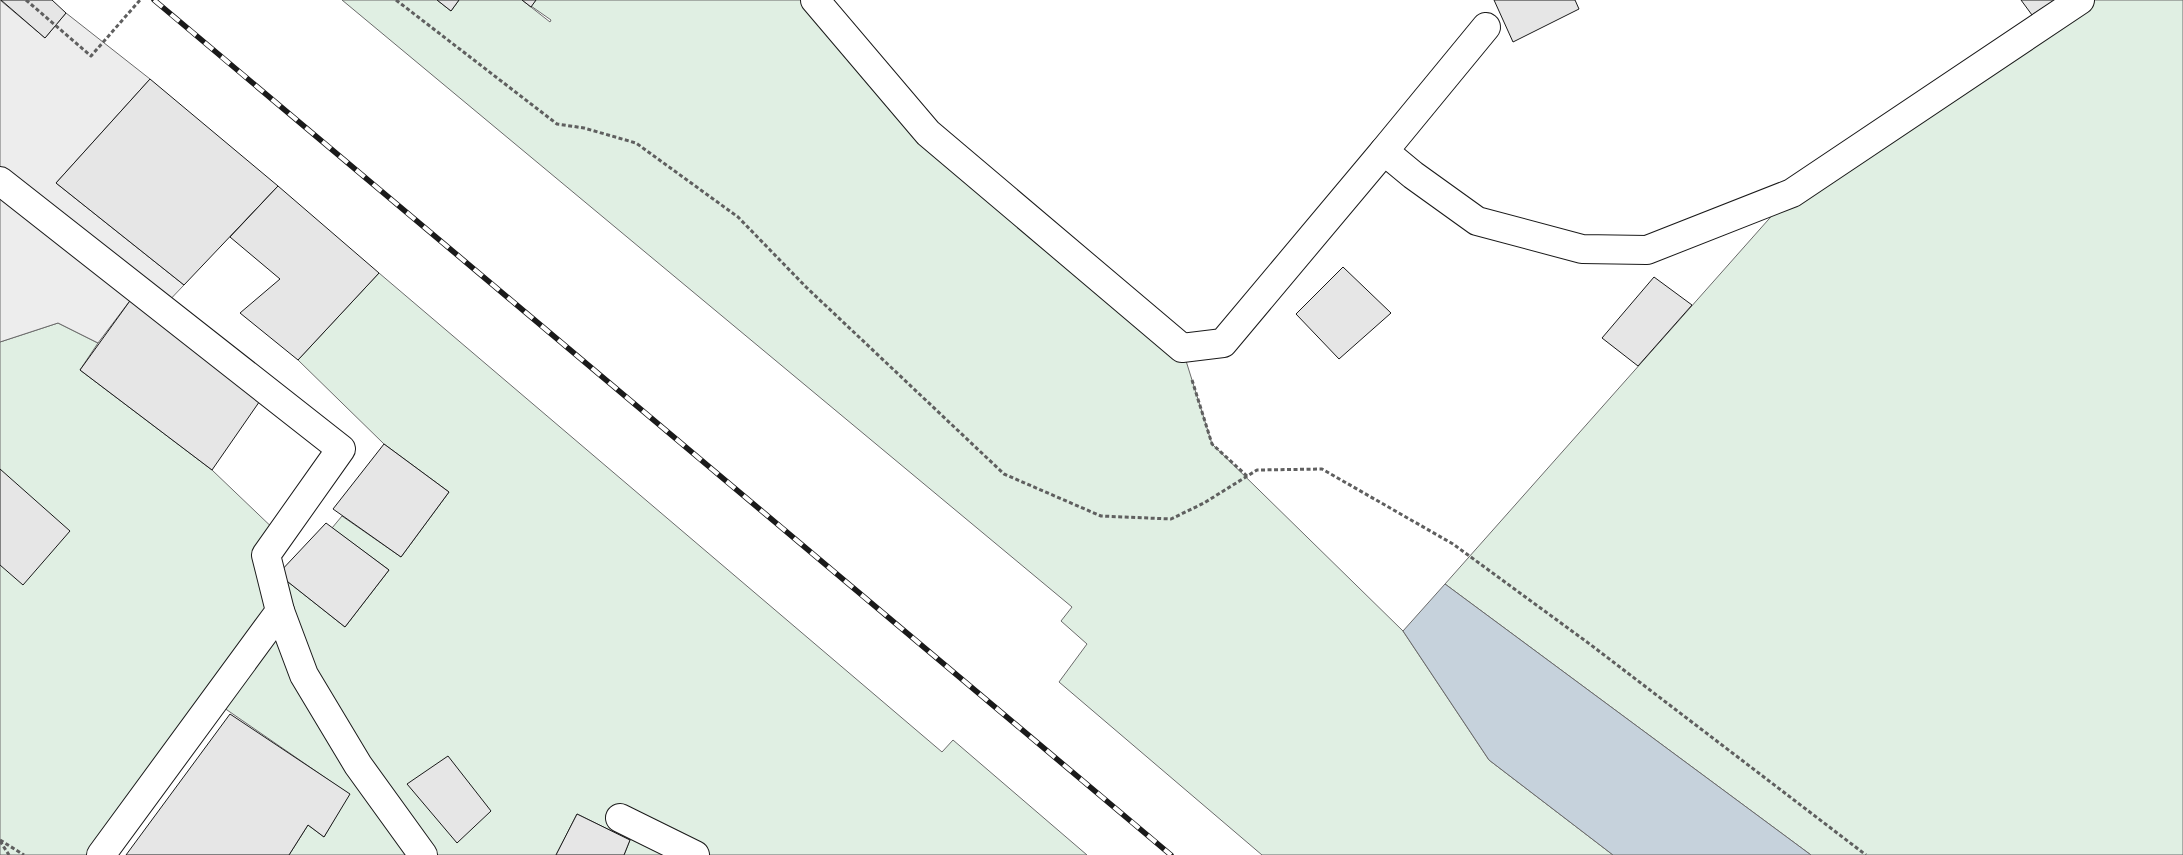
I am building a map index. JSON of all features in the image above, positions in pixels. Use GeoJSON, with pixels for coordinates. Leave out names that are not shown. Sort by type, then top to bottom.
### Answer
{"type":"FeatureCollection","features":[{"type":"Feature","properties":{"kind":"street"},"geometry":{"type":"LineString","coordinates":[[815,0],[928,133],[1182,348],[1223,343],[1486,26]]}},
{"type":"Feature","properties":{"kind":"street"},"geometry":{"type":"LineString","coordinates":[[1384,151],[1413,176],[1477,222],[1582,249],[1647,250],[1792,193],[2080,0]]}},
{"type":"Feature","properties":{"kind":"street"},"geometry":{"type":"LineString","coordinates":[[0,181],[342,449],[266,555],[280,611],[304,674],[358,764],[423,855]]}},
{"type":"Feature","properties":{"kind":"street"},"geometry":{"type":"LineString","coordinates":[[101,855],[280,611]]}},
{"type":"Feature","properties":{"kind":"street"},"geometry":{"type":"LineString","coordinates":[[620,818],[695,855]]}},
{"type":"Feature","properties":{"kind":"path"},"geometry":{"type":"LineString","coordinates":[[26,0],[91,56],[140,0]]}},
{"type":"Feature","properties":{"kind":"path"},"geometry":{"type":"LineString","coordinates":[[396,0],[557,124],[584,128],[636,143],[738,217],[806,287],[1004,474],[1101,516],[1171,518],[1204,503],[1257,470],[1322,469],[1453,544],[1591,645],[1866,855]]}},
{"type":"Feature","properties":{"kind":"path"},"geometry":{"type":"LineString","coordinates":[[1182,348],[1212,444],[1247,476]]}},
{"type":"Feature","properties":{"kind":"path"},"geometry":{"type":"LineString","coordinates":[[0,841],[10,855]]}},
{"type":"Feature","properties":{"kind":"path"},"geometry":{"type":"LineString","coordinates":[[0,841],[24,855]]}},
{"type":"Feature","properties":{"kind":"green space"},"geometry":{"type":"Polygon","coordinates":[[[342,0],[437,0],[451,11],[459,0],[522,0],[550,22],[551,20],[531,6],[536,0],[815,0],[928,133],[1182,348],[1212,444],[1403,631],[1489,760],[1613,855],[1262,855],[1059,682],[1087,644],[1061,621],[1072,607],[342,0]]]}},
{"type":"Feature","properties":{"kind":"green space"},"geometry":{"type":"Polygon","coordinates":[[[2080,0],[2183,0],[2183,855],[1811,855],[1445,584],[1792,193],[2080,0]]]}},
{"type":"Feature","properties":{"kind":"green space"},"geometry":{"type":"Polygon","coordinates":[[[379,273],[942,752],[953,740],[1087,855],[624,855],[630,840],[577,814],[556,855],[289,855],[308,825],[324,837],[349,794],[214,701],[101,855],[0,855],[0,342],[58,323],[98,343],[80,370],[212,470],[280,535],[278,574],[345,627],[389,570],[332,528],[342,516],[401,557],[449,492],[384,444],[298,360],[379,273]]]}},
{"type":"Feature","properties":{"kind":"shaded area"},"geometry":{"type":"Polygon","coordinates":[[[0,0],[45,38],[66,13],[150,79],[56,183],[184,285],[162,308],[132,298],[98,343],[58,323],[0,342],[0,0]]]}},
{"type":"Feature","properties":{"kind":"shaded area"},"geometry":{"type":"Polygon","coordinates":[[[1445,584],[1811,855],[1613,855],[1489,760],[1403,631],[1445,584]]]}},
{"type":"Feature","properties":{"kind":"building"},"geometry":{"type":"Polygon","coordinates":[[[1,0],[52,0],[66,13],[45,38],[1,0]]]}},
{"type":"Feature","properties":{"kind":"building"},"geometry":{"type":"Polygon","coordinates":[[[437,0],[459,0],[451,11],[437,0]]]}},
{"type":"Feature","properties":{"kind":"building"},"geometry":{"type":"Polygon","coordinates":[[[522,0],[536,0],[531,7],[522,0]]]}},
{"type":"Feature","properties":{"kind":"building"},"geometry":{"type":"Polygon","coordinates":[[[1494,0],[1575,0],[1579,9],[1513,42],[1494,0]]]}},
{"type":"Feature","properties":{"kind":"building"},"geometry":{"type":"Polygon","coordinates":[[[2021,0],[2055,0],[2032,15],[2021,0]]]}},
{"type":"Feature","properties":{"kind":"building"},"geometry":{"type":"Polygon","coordinates":[[[150,79],[278,186],[184,285],[56,183],[150,79]]]}},
{"type":"Feature","properties":{"kind":"building"},"geometry":{"type":"Polygon","coordinates":[[[278,186],[379,273],[298,360],[240,313],[280,279],[230,237],[278,186]]]}},
{"type":"Feature","properties":{"kind":"building"},"geometry":{"type":"Polygon","coordinates":[[[1343,267],[1391,313],[1339,359],[1296,314],[1343,267]]]}},
{"type":"Feature","properties":{"kind":"building"},"geometry":{"type":"Polygon","coordinates":[[[1654,277],[1692,305],[1638,366],[1602,338],[1654,277]]]}},
{"type":"Feature","properties":{"kind":"building"},"geometry":{"type":"Polygon","coordinates":[[[132,298],[264,395],[212,470],[80,370],[132,298]]]}},
{"type":"Feature","properties":{"kind":"building"},"geometry":{"type":"Polygon","coordinates":[[[384,444],[449,492],[401,557],[333,509],[384,444]]]}},
{"type":"Feature","properties":{"kind":"building"},"geometry":{"type":"Polygon","coordinates":[[[0,469],[70,531],[23,585],[0,565],[0,469]]]}},
{"type":"Feature","properties":{"kind":"building"},"geometry":{"type":"Polygon","coordinates":[[[326,523],[389,570],[345,627],[278,574],[326,523]]]}},
{"type":"Feature","properties":{"kind":"building"},"geometry":{"type":"Polygon","coordinates":[[[230,714],[350,794],[324,837],[308,825],[289,855],[126,855],[230,714]]]}},
{"type":"Feature","properties":{"kind":"building"},"geometry":{"type":"Polygon","coordinates":[[[448,756],[491,811],[457,843],[407,784],[448,756]]]}},
{"type":"Feature","properties":{"kind":"building"},"geometry":{"type":"Polygon","coordinates":[[[577,814],[630,840],[624,855],[556,855],[577,814]]]}},
{"type":"Feature","properties":{"kind":"railway"},"geometry":{"type":"LineString","coordinates":[[154,0],[1171,855]]}}]}
